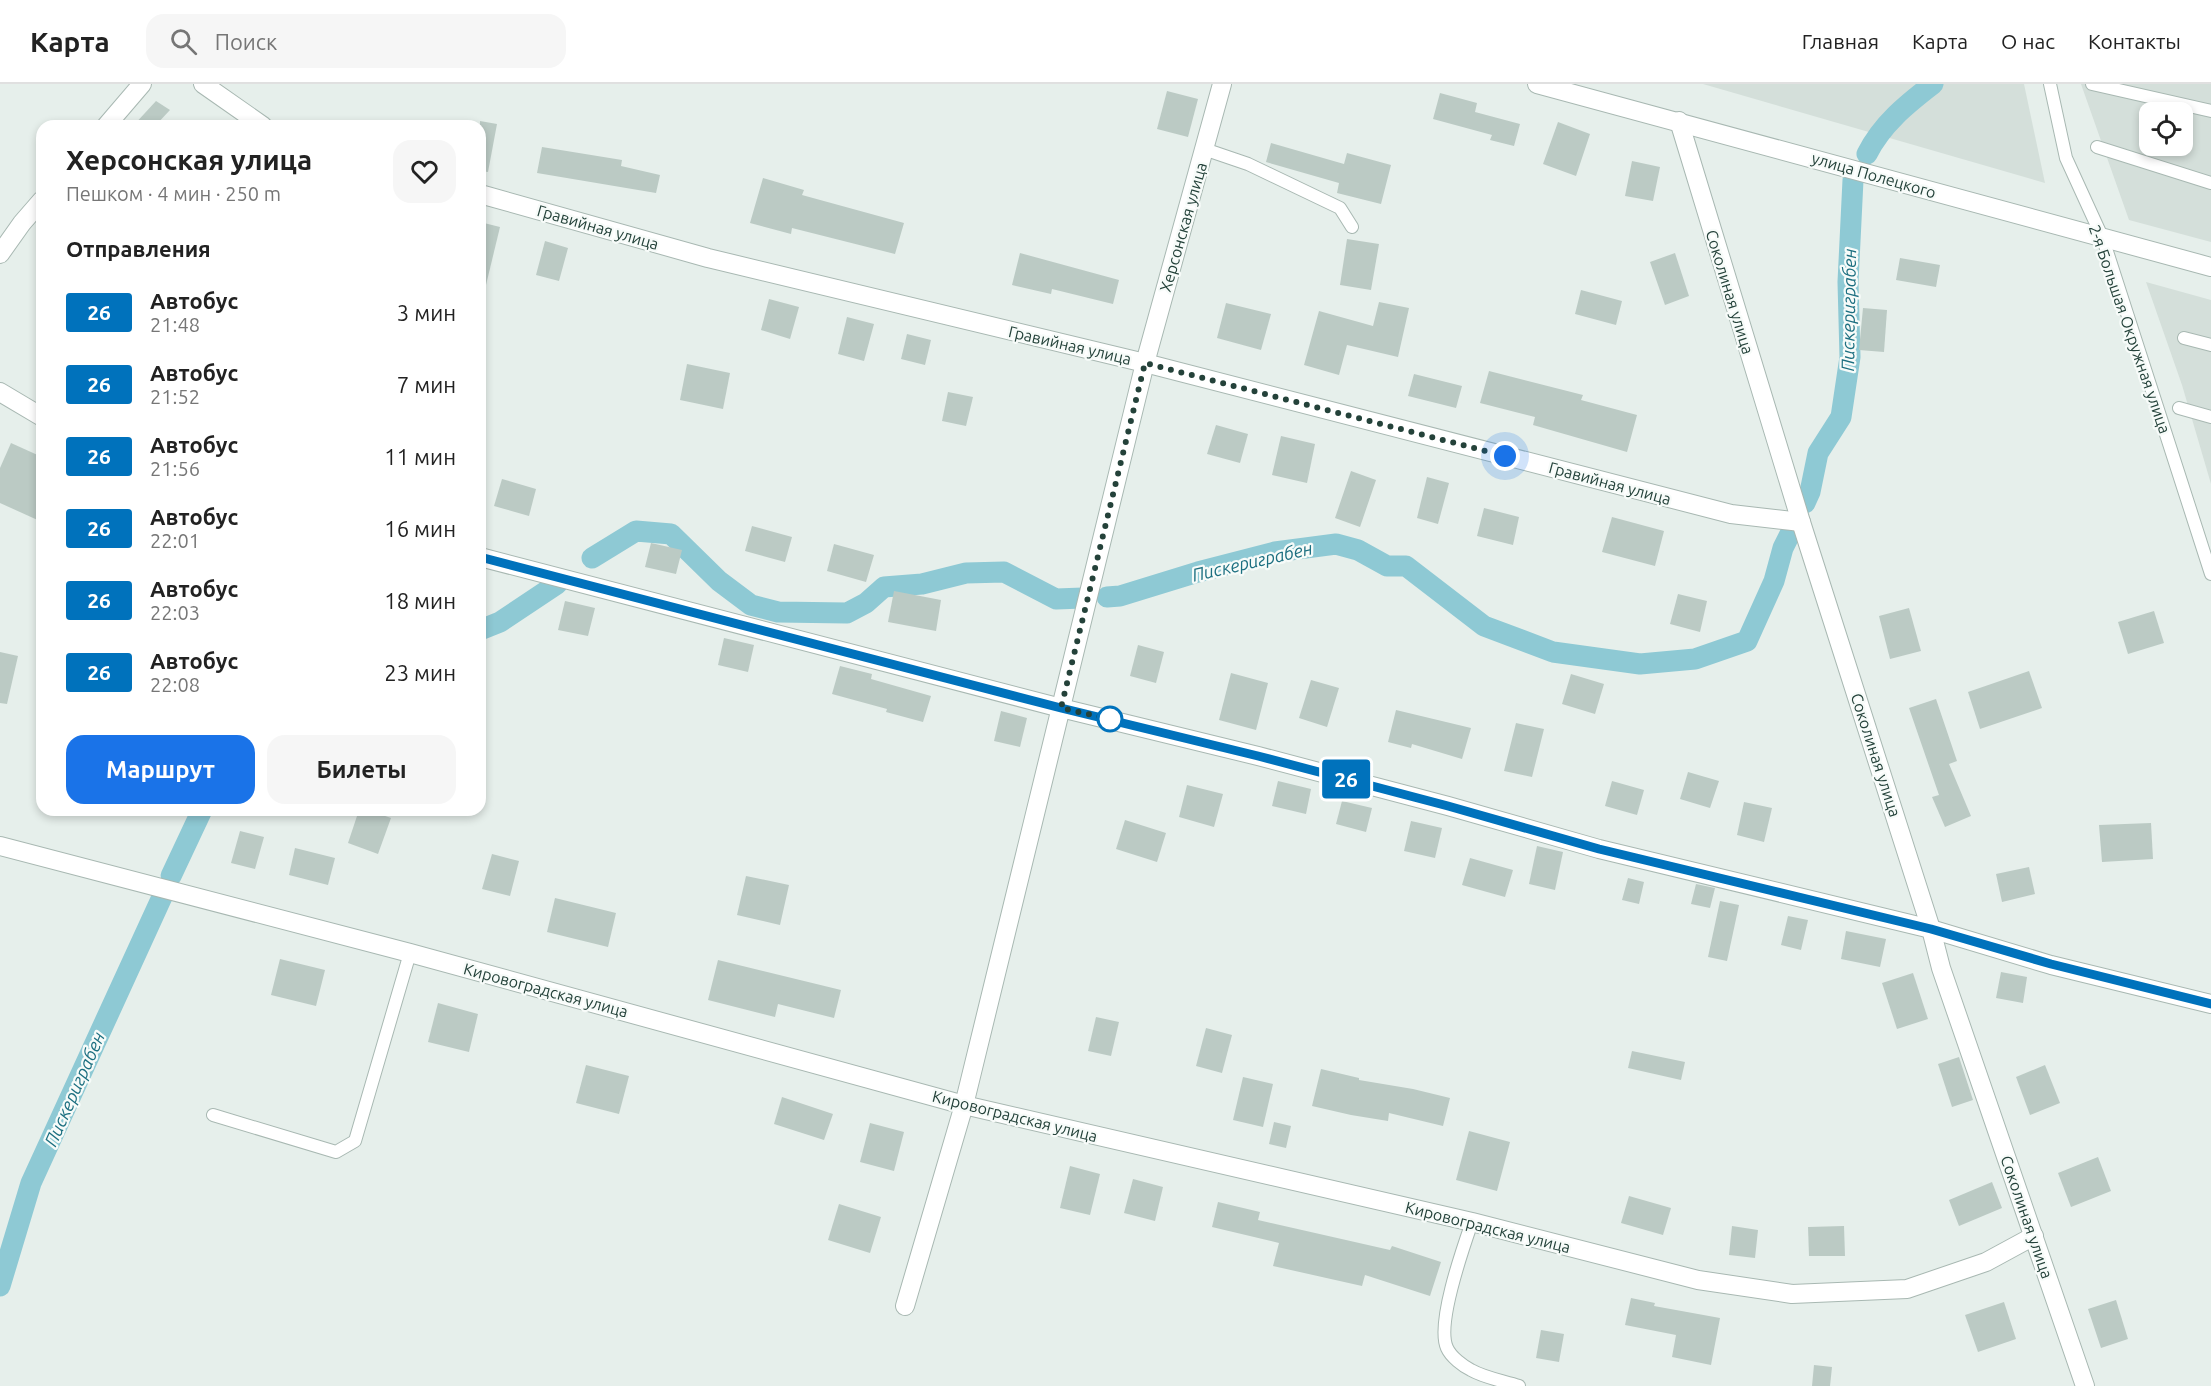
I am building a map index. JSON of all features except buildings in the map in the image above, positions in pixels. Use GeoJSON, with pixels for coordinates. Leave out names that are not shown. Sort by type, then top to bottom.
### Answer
{"type":"FeatureCollection","features":[{"type":"Feature","properties":{"kind":"street"},"geometry":{"type":"LineString","coordinates":[[111,120],[142,84]]}},
{"type":"Feature","properties":{"kind":"street"},"geometry":{"type":"LineString","coordinates":[[203,84],[254,120]]}},
{"type":"Feature","properties":{"kind":"street","name":"Херсонская улица"},"geometry":{"type":"LineString","coordinates":[[905,1306],[964,1105],[1145,363],[1222,84]]}},
{"type":"Feature","properties":{"kind":"street","name":"улица Полецкого"},"geometry":{"type":"LineString","coordinates":[[1537,84],[2211,267]]}},
{"type":"Feature","properties":{"kind":"street","name":"Соколиная улица"},"geometry":{"type":"LineString","coordinates":[[1678,121],[1801,522],[1931,929],[1941,968],[2085,1386]]}},
{"type":"Feature","properties":{"kind":"street","name":"Гравийная улица"},"geometry":{"type":"LineString","coordinates":[[486,196],[708,258],[1145,363],[1731,514],[1801,522]]}},
{"type":"Feature","properties":{"kind":"street"},"geometry":{"type":"LineString","coordinates":[[0,254],[36,208]]}},
{"type":"Feature","properties":{"kind":"street"},"geometry":{"type":"LineString","coordinates":[[0,392],[36,413]]}},
{"type":"Feature","properties":{"kind":"street"},"geometry":{"type":"LineString","coordinates":[[486,558],[1061,708],[1292,765],[1599,849],[1931,929],[2051,964],[2211,1004]]}},
{"type":"Feature","properties":{"kind":"street","name":"Кировоградская улица"},"geometry":{"type":"LineString","coordinates":[[0,846],[410,953],[964,1105],[1472,1222],[1698,1280],[1792,1294],[1907,1289],[1986,1262],[2034,1236]]}},
{"type":"Feature","properties":{"kind":"lane","name":"2-я Большая Окружная улица"},"geometry":{"type":"LineString","coordinates":[[2050,84],[2066,158],[2103,239],[2211,574]]}},
{"type":"Feature","properties":{"kind":"lane"},"geometry":{"type":"LineString","coordinates":[[2092,84],[2211,111]]}},
{"type":"Feature","properties":{"kind":"lane"},"geometry":{"type":"LineString","coordinates":[[2097,147],[2211,183]]}},
{"type":"Feature","properties":{"kind":"lane"},"geometry":{"type":"LineString","coordinates":[[1204,149],[1248,164],[1340,208],[1352,227]]}},
{"type":"Feature","properties":{"kind":"lane"},"geometry":{"type":"LineString","coordinates":[[2184,338],[2211,345]]}},
{"type":"Feature","properties":{"kind":"lane"},"geometry":{"type":"LineString","coordinates":[[2180,408],[2211,417]]}},
{"type":"Feature","properties":{"kind":"lane"},"geometry":{"type":"LineString","coordinates":[[213,1115],[336,1152],[355,1141],[410,953]]}},
{"type":"Feature","properties":{"kind":"lane"},"geometry":{"type":"LineString","coordinates":[[1472,1222],[1443,1326],[1447,1348],[1455,1359],[1471,1370],[1520,1386]]}},
{"type":"Feature","properties":{"kind":"shaded area"},"geometry":{"type":"Polygon","coordinates":[[[1703,84],[2024,84],[2045,183],[1703,84]]]}},
{"type":"Feature","properties":{"kind":"shaded area"},"geometry":{"type":"Polygon","coordinates":[[[2081,84],[2211,84],[2211,242],[2129,220],[2081,84]]]}},
{"type":"Feature","properties":{"kind":"shaded area"},"geometry":{"type":"Polygon","coordinates":[[[2146,282],[2211,300],[2211,484],[2182,385],[2146,282]]]}},
{"type":"Feature","properties":{"kind":"waterway","name":"Пискериграбен"},"geometry":{"type":"LineString","coordinates":[[1867,154],[1888,124],[1933,84]]}},
{"type":"Feature","properties":{"kind":"waterway","name":"Пискериграбен"},"geometry":{"type":"LineString","coordinates":[[1805,503],[1810,492],[1818,453],[1841,417],[1850,357],[1848,282],[1853,180]]}},
{"type":"Feature","properties":{"kind":"waterway","name":"Пискериграбен"},"geometry":{"type":"LineString","coordinates":[[1107,597],[1120,596],[1275,552],[1336,544],[1358,550],[1387,566],[1406,566],[1484,626],[1553,652],[1640,664],[1695,659],[1747,641],[1774,581],[1783,548],[1793,528]]}},
{"type":"Feature","properties":{"kind":"waterway","name":"Пискериграбен"},"geometry":{"type":"LineString","coordinates":[[592,558],[636,531],[671,534],[719,581],[751,605],[778,612],[847,613],[866,603],[884,587],[922,584],[966,573],[1004,572],[1056,599],[1083,598]]}},
{"type":"Feature","properties":{"kind":"waterway","name":"Пискериграбен"},"geometry":{"type":"LineString","coordinates":[[486,628],[500,622],[557,584]]}},
{"type":"Feature","properties":{"kind":"waterway","name":"Пискериграбен"},"geometry":{"type":"LineString","coordinates":[[171,876],[199,816]]}},
{"type":"Feature","properties":{"kind":"waterway","name":"Пискериграбен"},"geometry":{"type":"LineString","coordinates":[[0,1286],[31,1183],[162,897]]}},
{"type":"Feature","properties":{"kind":"bus line","name":"26"},"geometry":{"type":"LineString","coordinates":[[486,559],[1061,708],[1258,756],[1599,849],[1931,929],[2051,964],[2211,1004]]}},
{"type":"Feature","properties":{"kind":"route"},"geometry":{"type":"LineString","coordinates":[[1110,719],[1061,708],[1145,363],[1505,456]]}}]}
